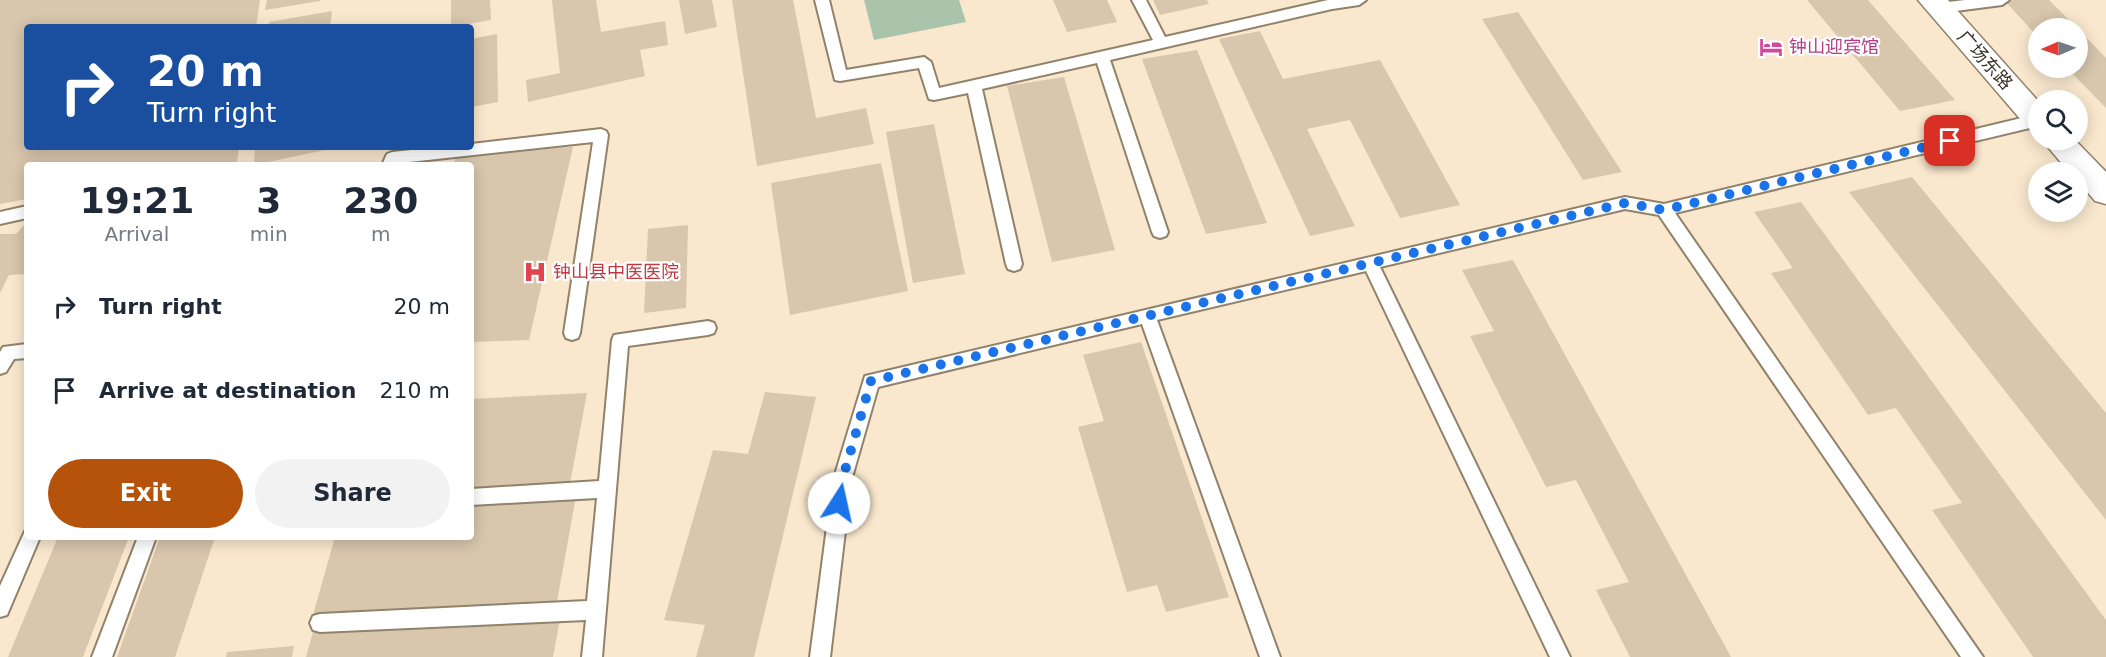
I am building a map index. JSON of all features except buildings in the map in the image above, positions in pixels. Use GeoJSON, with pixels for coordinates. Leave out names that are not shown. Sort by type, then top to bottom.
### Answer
{"type":"FeatureCollection","features":[{"type":"Feature","properties":{"kind":"street","name":"广场东路"},"geometry":{"type":"LineString","coordinates":[[1936,4],[2028,109]]}},
{"type":"Feature","properties":{"kind":"street"},"geometry":{"type":"LineString","coordinates":[[2066,150],[2106,192]]}},
{"type":"Feature","properties":{"kind":"lane"},"geometry":{"type":"LineString","coordinates":[[822,0],[840,76],[924,62],[934,95],[1332,4],[1359,0]]}},
{"type":"Feature","properties":{"kind":"lane"},"geometry":{"type":"LineString","coordinates":[[1139,0],[1162,44]]}},
{"type":"Feature","properties":{"kind":"lane"},"geometry":{"type":"LineString","coordinates":[[1936,4],[2002,0]]}},
{"type":"Feature","properties":{"kind":"lane"},"geometry":{"type":"LineString","coordinates":[[1102,57],[1160,232]]}},
{"type":"Feature","properties":{"kind":"lane"},"geometry":{"type":"LineString","coordinates":[[974,87],[1014,264]]}},
{"type":"Feature","properties":{"kind":"lane"},"geometry":{"type":"LineString","coordinates":[[820,657],[842,481],[871,381],[1625,203],[1664,210],[2028,122]]}},
{"type":"Feature","properties":{"kind":"lane"},"geometry":{"type":"LineString","coordinates":[[474,149],[601,135],[572,333]]}},
{"type":"Feature","properties":{"kind":"lane"},"geometry":{"type":"LineString","coordinates":[[391,162],[392,158],[465,150]]}},
{"type":"Feature","properties":{"kind":"lane"},"geometry":{"type":"LineString","coordinates":[[1664,210],[1972,657]]}},
{"type":"Feature","properties":{"kind":"lane"},"geometry":{"type":"LineString","coordinates":[[0,218],[24,213]]}},
{"type":"Feature","properties":{"kind":"lane"},"geometry":{"type":"LineString","coordinates":[[1370,263],[1560,657]]}},
{"type":"Feature","properties":{"kind":"lane"},"geometry":{"type":"LineString","coordinates":[[1147,316],[1270,657]]}},
{"type":"Feature","properties":{"kind":"lane"},"geometry":{"type":"LineString","coordinates":[[592,657],[620,340],[708,328]]}},
{"type":"Feature","properties":{"kind":"lane"},"geometry":{"type":"LineString","coordinates":[[0,367],[9,352],[24,351]]}},
{"type":"Feature","properties":{"kind":"lane"},"geometry":{"type":"LineString","coordinates":[[474,497],[607,489]]}},
{"type":"Feature","properties":{"kind":"lane"},"geometry":{"type":"LineString","coordinates":[[0,608],[30,540]]}},
{"type":"Feature","properties":{"kind":"lane"},"geometry":{"type":"LineString","coordinates":[[102,657],[146,540]]}},
{"type":"Feature","properties":{"kind":"lane"},"geometry":{"type":"LineString","coordinates":[[320,624],[596,610]]}},
{"type":"Feature","properties":{"kind":"green space"},"geometry":{"type":"Polygon","coordinates":[[[864,0],[959,0],[966,22],[874,40],[864,0]]]}},
{"type":"Feature","properties":{"kind":"place","name":"钟山迎宾馆"},"geometry":{"type":"Point","coordinates":[1771,47]}},
{"type":"Feature","properties":{"kind":"place","name":"钟山县中医医院"},"geometry":{"type":"Point","coordinates":[535,272]}},
{"type":"Feature","properties":{"kind":"route"},"geometry":{"type":"LineString","coordinates":[[839,503],[842,481],[871,381],[1625,203],[1664,210],[1950,141]]}}]}
